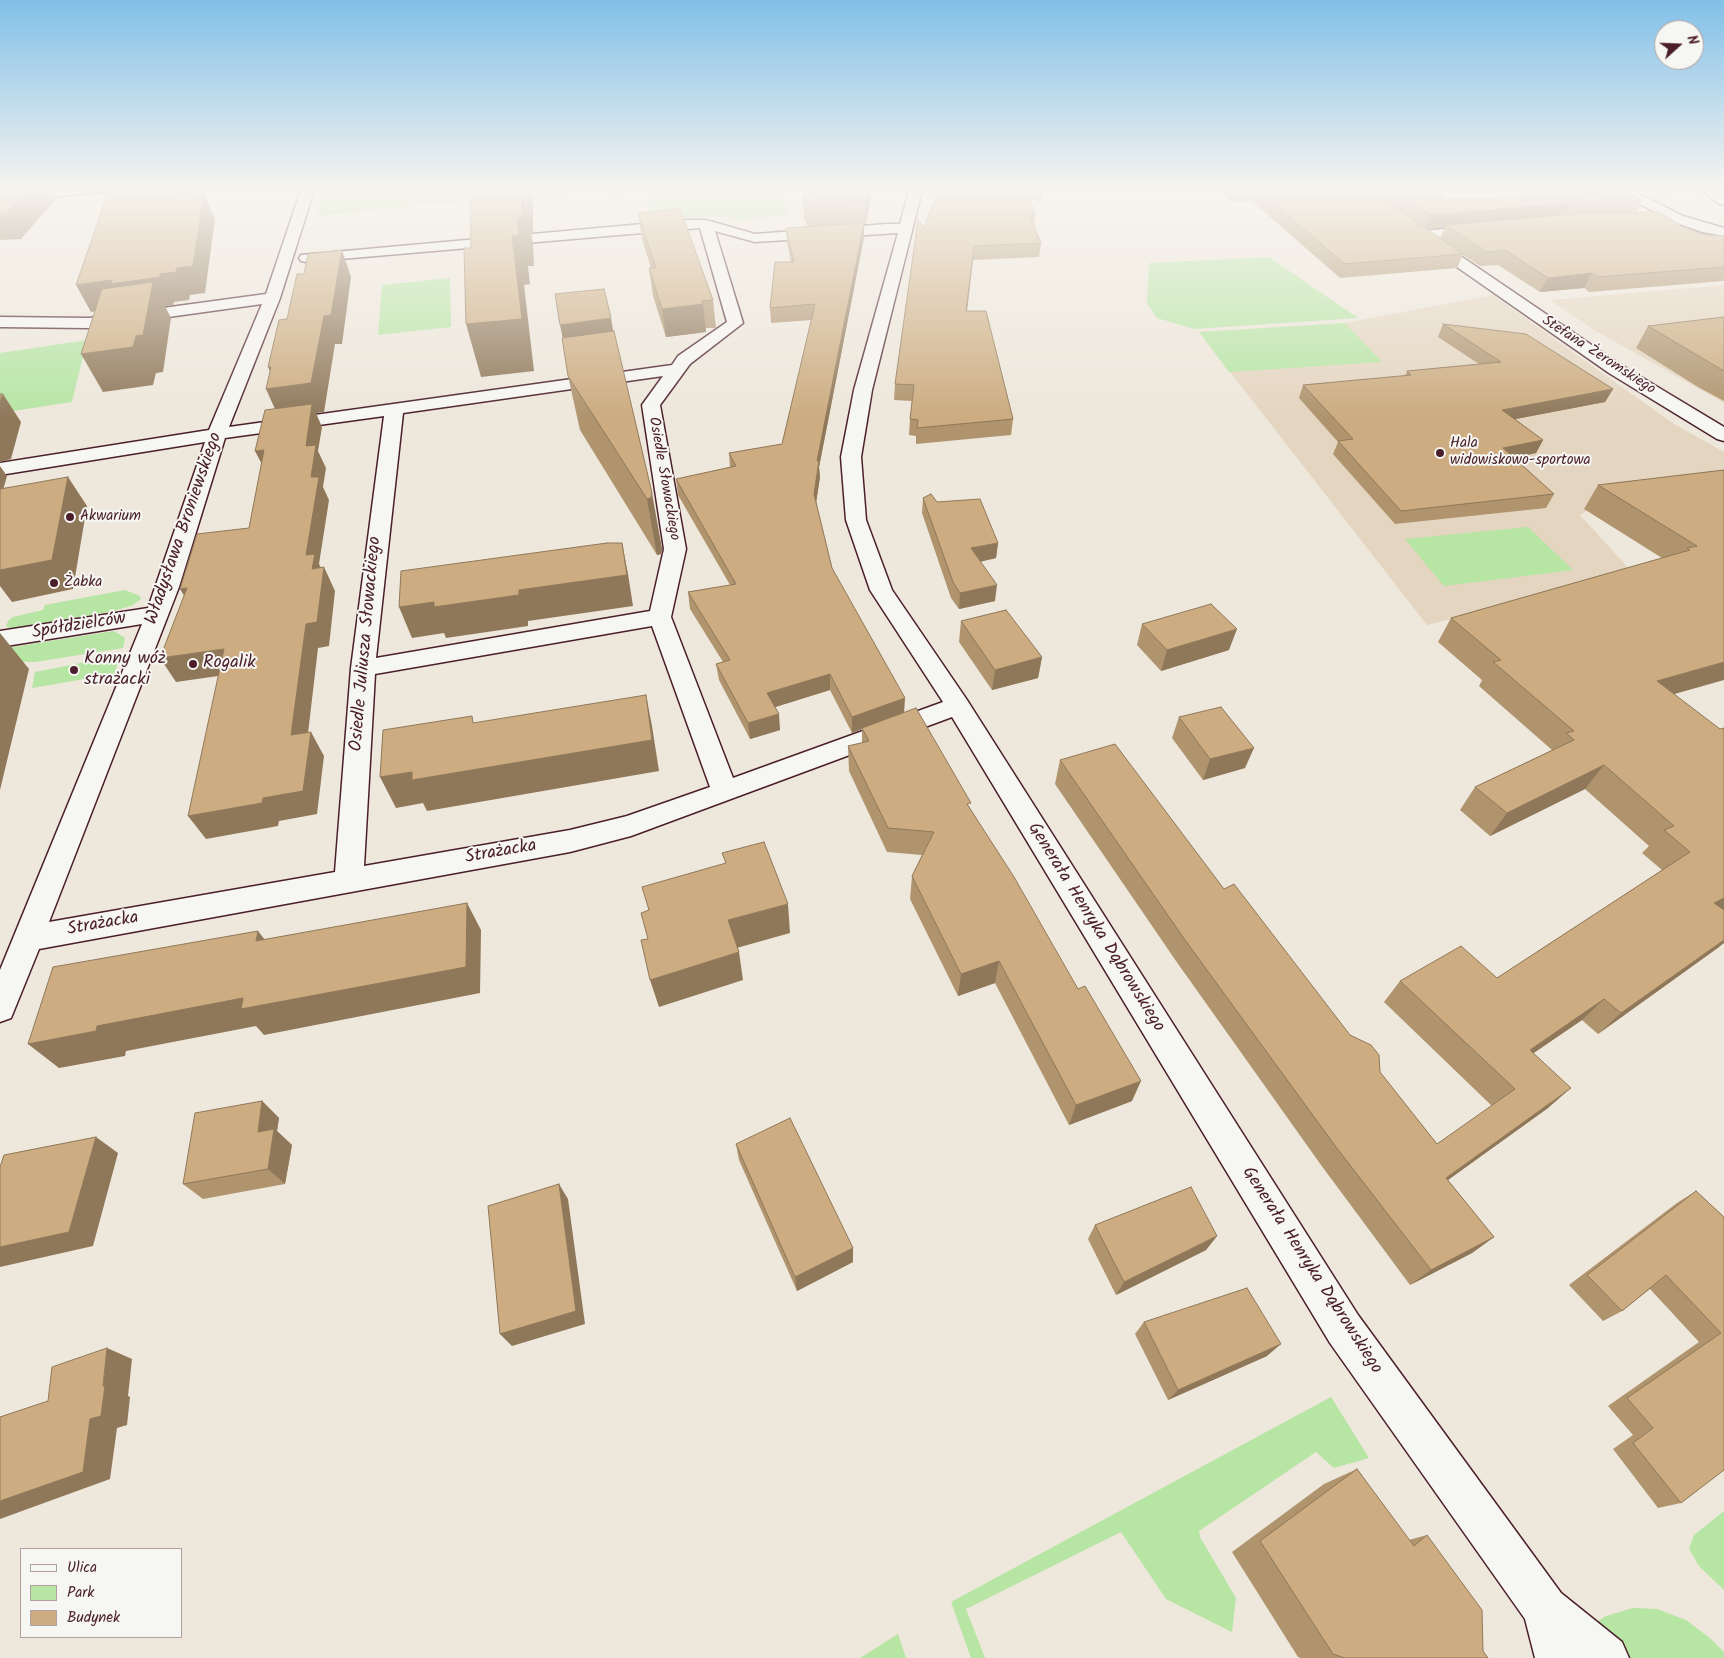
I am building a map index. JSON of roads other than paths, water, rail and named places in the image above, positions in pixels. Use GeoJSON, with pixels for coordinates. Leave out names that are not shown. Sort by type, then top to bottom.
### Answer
{"type":"FeatureCollection","features":[{"type":"Feature","properties":{"kind":"street","name":"Władysława Broniewskiego"},"geometry":{"type":"LineString","coordinates":[[1,1005],[168,587],[217,434],[272,298],[283,264]]}},
{"type":"Feature","properties":{"kind":"street","name":"Osiedle Słowackiego"},"geometry":{"type":"LineString","coordinates":[[660,617],[675,549],[651,405],[684,360],[736,323],[718,264]]}},
{"type":"Feature","properties":{"kind":"street","name":"Generała Henryka Dąbrowskiego"},"geometry":{"type":"LineString","coordinates":[[896,264],[863,390],[851,457],[856,520],[881,590],[958,706],[1344,1329],[1545,1609],[1606,1658]]}},
{"type":"Feature","properties":{"kind":"street","name":"Stefana Żeromskiego"},"geometry":{"type":"LineString","coordinates":[[1463,264],[1615,369],[1724,435]]}},
{"type":"Feature","properties":{"kind":"street"},"geometry":{"type":"LineString","coordinates":[[0,322],[89,323],[272,298]]}},
{"type":"Feature","properties":{"kind":"street"},"geometry":{"type":"LineString","coordinates":[[0,468],[217,434],[677,369]]}},
{"type":"Feature","properties":{"kind":"street","name":"Osiedle Juliusza Słowackiego"},"geometry":{"type":"LineString","coordinates":[[349,880],[362,668],[394,410]]}},
{"type":"Feature","properties":{"kind":"street","name":"Spółdzielców"},"geometry":{"type":"LineString","coordinates":[[0,639],[157,614]]}},
{"type":"Feature","properties":{"kind":"street"},"geometry":{"type":"LineString","coordinates":[[362,668],[660,617],[725,792]]}},
{"type":"Feature","properties":{"kind":"street","name":"Strażacka"},"geometry":{"type":"LineString","coordinates":[[28,938],[578,838],[630,826],[958,706]]}},
{"type":"Feature","properties":{"kind":"street","name":"Generała Henryka Dąbrowskiego"},"geometry":{"type":"LineString","coordinates":[[1545,1609],[1558,1658]]}},
{"type":"Feature","properties":{"kind":"place","name":"Hala widowiskowo-sportowa"},"geometry":{"type":"Point","coordinates":[1440,453]}},
{"type":"Feature","properties":{"kind":"place","name":"Akwarium"},"geometry":{"type":"Point","coordinates":[70,517]}},
{"type":"Feature","properties":{"kind":"place","name":"Żabka"},"geometry":{"type":"Point","coordinates":[54,583]}},
{"type":"Feature","properties":{"kind":"place","name":"Rogalik"},"geometry":{"type":"Point","coordinates":[193,664]}},
{"type":"Feature","properties":{"kind":"place","name":"Konny wóż strażacki"},"geometry":{"type":"Point","coordinates":[74,670]}}]}
